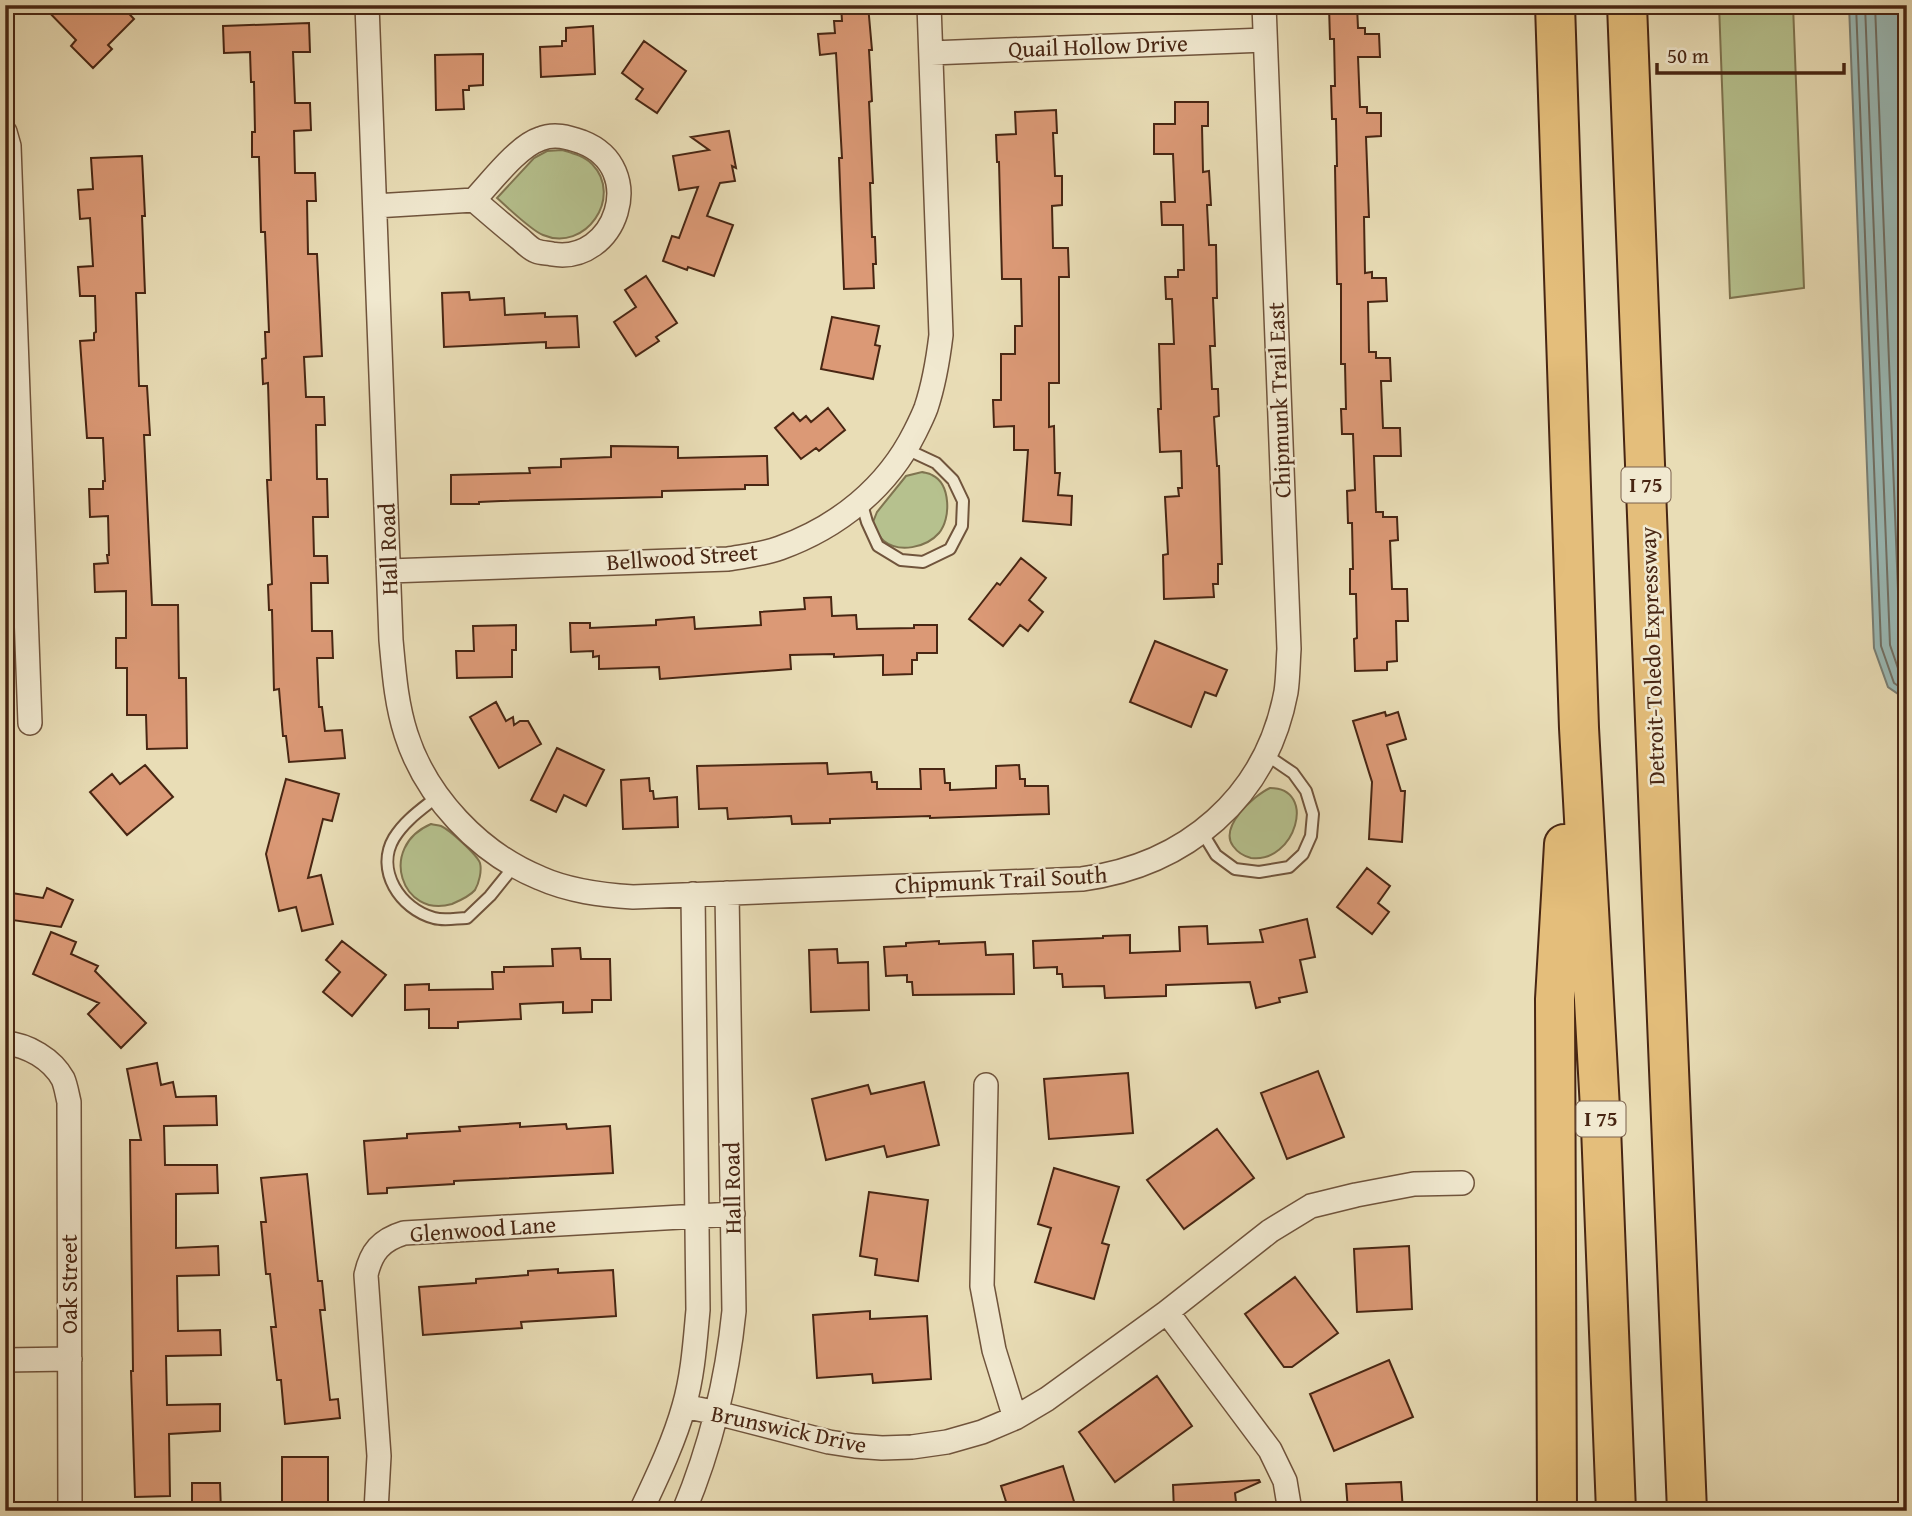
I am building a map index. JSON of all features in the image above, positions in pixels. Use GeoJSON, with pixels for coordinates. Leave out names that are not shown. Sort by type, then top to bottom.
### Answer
{"type":"FeatureCollection","features":[{"type":"Feature","properties":{"kind":"highway","name":"I 75"},"geometry":{"type":"LineString","coordinates":[[1555,5],[1579,727],[1602,1141],[1616,1511]]}},
{"type":"Feature","properties":{"kind":"highway","name":"Detroit-Toledo Expressway"},"geometry":{"type":"LineString","coordinates":[[1628,5],[1662,912],[1680,1306]]}},
{"type":"Feature","properties":{"kind":"highway"},"geometry":{"type":"LineString","coordinates":[[1557,1511],[1555,999],[1564,845],[1579,727]]}},
{"type":"Feature","properties":{"kind":"highway","name":"I 75"},"geometry":{"type":"LineString","coordinates":[[1680,1306],[1688,1511]]}},
{"type":"Feature","properties":{"kind":"highway"},"geometry":{"type":"LineString","coordinates":[[1680,1306],[1708,1416],[1713,1511]]}},
{"type":"Feature","properties":{"kind":"street","name":"Hall Road"},"geometry":{"type":"LineString","coordinates":[[367,5],[395,692],[406,735],[420,768],[443,804],[473,836],[514,865],[540,878],[562,886],[633,897],[727,892],[734,1311],[726,1376],[717,1413],[702,1465],[684,1511]]}},
{"type":"Feature","properties":{"kind":"street","name":"Bellwood Street"},"geometry":{"type":"LineString","coordinates":[[389,571],[728,559],[754,555],[819,531],[861,502],[880,484],[906,449],[925,411],[937,369],[941,335],[929,5]]}},
{"type":"Feature","properties":{"kind":"street","name":"Chipmunk Trail East"},"geometry":{"type":"LineString","coordinates":[[1246,786],[1261,764],[1276,728],[1286,691],[1289,649],[1264,5]]}},
{"type":"Feature","properties":{"kind":"street","name":"Quail Hollow Drive"},"geometry":{"type":"LineString","coordinates":[[931,53],[1265,40]]}},
{"type":"Feature","properties":{"kind":"street"},"geometry":{"type":"LineString","coordinates":[[5,132],[9,146],[30,723]]}},
{"type":"Feature","properties":{"kind":"street"},"geometry":{"type":"LineString","coordinates":[[375,206],[474,200],[536,251],[564,256],[594,245],[612,225],[619,200],[617,176],[603,154],[585,143],[564,136],[542,138],[525,146],[474,200]]}},
{"type":"Feature","properties":{"kind":"street","name":"Chipmunk Trail South"},"geometry":{"type":"LineString","coordinates":[[727,892],[1108,876],[1156,860],[1175,850],[1202,832],[1237,799],[1246,786]]}},
{"type":"Feature","properties":{"kind":"street","name":"Hall Road"},"geometry":{"type":"LineString","coordinates":[[641,1511],[663,1465],[684,1406],[692,1371],[698,1310],[693,894]]}},
{"type":"Feature","properties":{"kind":"street","name":"Oak Street"},"geometry":{"type":"LineString","coordinates":[[5,1043],[32,1049],[49,1063],[62,1079],[69,1102],[70,1511]]}},
{"type":"Feature","properties":{"kind":"street"},"geometry":{"type":"LineString","coordinates":[[986,1085],[982,1286],[994,1350],[1016,1418]]}},
{"type":"Feature","properties":{"kind":"street","name":"Brunswick Drive"},"geometry":{"type":"LineString","coordinates":[[684,1406],[829,1441],[882,1448],[912,1447],[982,1432],[1016,1418],[1047,1399],[1167,1312],[1270,1231],[1311,1206],[1414,1184],[1462,1183]]}},
{"type":"Feature","properties":{"kind":"street","name":"Glenwood Lane"},"geometry":{"type":"LineString","coordinates":[[376,1511],[379,1456],[366,1275],[369,1261],[382,1243],[404,1233],[733,1214]]}},
{"type":"Feature","properties":{"kind":"street"},"geometry":{"type":"LineString","coordinates":[[1167,1312],[1270,1450],[1285,1481],[1290,1511]]}},
{"type":"Feature","properties":{"kind":"street"},"geometry":{"type":"LineString","coordinates":[[5,1360],[70,1359]]}},
{"type":"Feature","properties":{"kind":"lane"},"geometry":{"type":"LineString","coordinates":[[861,502],[878,546],[901,560],[923,562],[950,549],[962,526],[963,502],[953,480],[936,463],[906,449]]}},
{"type":"Feature","properties":{"kind":"lane"},"geometry":{"type":"LineString","coordinates":[[1202,832],[1216,855],[1235,869],[1259,872],[1289,867],[1303,854],[1311,836],[1313,814],[1306,792],[1293,773],[1265,754]]}},
{"type":"Feature","properties":{"kind":"lane"},"geometry":{"type":"LineString","coordinates":[[438,796],[404,824],[393,840],[386,861],[393,886],[411,908],[436,919],[467,918],[490,896],[514,865]]}},
{"type":"Feature","properties":{"kind":"green space"},"geometry":{"type":"Polygon","coordinates":[[[1719,5],[1793,5],[1804,288],[1730,298],[1719,5]]]}},
{"type":"Feature","properties":{"kind":"green space"},"geometry":{"type":"Polygon","coordinates":[[[562,150],[582,157],[592,164],[601,177],[604,192],[602,206],[585,229],[573,236],[558,238],[538,233],[497,198],[534,158],[547,151],[562,150]]]}},
{"type":"Feature","properties":{"kind":"green space"},"geometry":{"type":"Polygon","coordinates":[[[922,472],[932,475],[943,486],[947,511],[943,527],[934,538],[920,545],[905,548],[890,545],[880,537],[873,522],[877,512],[906,476],[922,472]]]}},
{"type":"Feature","properties":{"kind":"green space"},"geometry":{"type":"Polygon","coordinates":[[[1270,788],[1285,791],[1293,800],[1297,812],[1295,825],[1279,850],[1266,857],[1251,858],[1233,846],[1230,830],[1247,805],[1270,788]]]}},
{"type":"Feature","properties":{"kind":"green space"},"geometry":{"type":"Polygon","coordinates":[[[431,824],[450,832],[480,863],[480,877],[475,890],[452,904],[435,906],[420,901],[409,891],[402,878],[404,848],[414,835],[431,824]]]}},
{"type":"Feature","properties":{"kind":"water"},"geometry":{"type":"Polygon","coordinates":[[[1849,5],[1907,5],[1907,700],[1888,687],[1874,648],[1849,5]]]}},
{"type":"Feature","properties":{"kind":"building"},"geometry":{"type":"Polygon","coordinates":[[[42,5],[121,5],[134,19],[108,45],[112,49],[93,68],[71,46],[76,40],[42,5]]]}},
{"type":"Feature","properties":{"kind":"building"},"geometry":{"type":"Polygon","coordinates":[[[841,5],[868,5],[872,50],[869,50],[872,101],[869,102],[873,183],[870,183],[872,237],[875,237],[876,264],[873,264],[874,288],[844,289],[839,158],[842,158],[836,53],[820,55],[818,34],[835,33],[834,21],[842,21],[841,5]]]}},
{"type":"Feature","properties":{"kind":"building"},"geometry":{"type":"Polygon","coordinates":[[[1357,6],[1358,28],[1365,28],[1365,34],[1379,34],[1380,57],[1358,57],[1360,107],[1367,107],[1367,113],[1381,113],[1381,136],[1366,137],[1369,217],[1364,217],[1365,273],[1372,272],[1372,278],[1386,278],[1387,301],[1368,302],[1369,352],[1376,352],[1376,358],[1390,358],[1391,381],[1381,381],[1383,428],[1400,428],[1401,456],[1374,456],[1376,512],[1383,512],[1383,517],[1397,517],[1398,540],[1390,541],[1392,589],[1407,589],[1408,621],[1396,621],[1397,661],[1387,662],[1387,670],[1355,671],[1356,594],[1350,594],[1350,569],[1353,569],[1352,523],[1348,523],[1347,491],[1355,490],[1353,434],[1342,434],[1341,409],[1346,409],[1345,364],[1341,364],[1341,284],[1337,284],[1336,119],[1332,119],[1331,86],[1335,86],[1334,39],[1330,39],[1329,7],[1357,6]]]}},
{"type":"Feature","properties":{"kind":"building"},"geometry":{"type":"Polygon","coordinates":[[[309,23],[310,52],[293,52],[295,103],[310,103],[311,130],[294,131],[295,173],[315,173],[316,201],[307,201],[308,254],[317,254],[322,356],[304,357],[306,397],[324,397],[325,425],[316,425],[317,479],[327,479],[328,517],[313,517],[314,556],[327,556],[328,583],[311,583],[312,631],[332,631],[333,658],[317,658],[319,707],[322,707],[325,731],[342,730],[345,758],[289,762],[286,736],[283,736],[279,689],[274,690],[272,610],[269,610],[268,585],[272,584],[267,480],[271,480],[268,383],[263,384],[262,359],[266,358],[265,332],[269,332],[265,232],[261,232],[259,157],[252,157],[252,132],[255,132],[254,82],[251,82],[250,52],[224,53],[223,26],[309,23]]]}},
{"type":"Feature","properties":{"kind":"building"},"geometry":{"type":"Polygon","coordinates":[[[593,26],[595,74],[541,77],[540,47],[562,46],[562,41],[566,41],[566,28],[593,26]]]}},
{"type":"Feature","properties":{"kind":"building"},"geometry":{"type":"Polygon","coordinates":[[[644,41],[686,71],[657,113],[636,99],[643,89],[622,73],[644,41]]]}},
{"type":"Feature","properties":{"kind":"building"},"geometry":{"type":"Polygon","coordinates":[[[483,54],[483,85],[469,86],[469,90],[463,90],[464,109],[436,110],[435,55],[483,54]]]}},
{"type":"Feature","properties":{"kind":"building"},"geometry":{"type":"Polygon","coordinates":[[[1175,102],[1208,102],[1208,126],[1202,126],[1203,172],[1209,171],[1209,245],[1216,245],[1217,298],[1213,298],[1215,346],[1210,346],[1212,389],[1218,389],[1219,416],[1214,417],[1219,466],[1222,564],[1218,564],[1218,584],[1213,584],[1214,597],[1164,599],[1163,555],[1168,554],[1165,497],[1179,496],[1178,488],[1182,488],[1181,451],[1160,452],[1159,344],[1174,344],[1172,299],[1166,299],[1165,277],[1178,277],[1178,270],[1184,270],[1183,225],[1162,225],[1161,202],[1175,202],[1173,154],[1154,154],[1154,124],[1175,124],[1175,102]]]}},
{"type":"Feature","properties":{"kind":"building"},"geometry":{"type":"Polygon","coordinates":[[[1056,110],[1057,133],[1053,133],[1055,176],[1062,176],[1062,205],[1052,206],[1053,248],[1068,248],[1069,277],[1059,277],[1059,383],[1049,383],[1049,427],[1054,426],[1055,473],[1060,473],[1058,495],[1072,496],[1071,525],[1023,521],[1028,450],[1014,450],[1014,426],[994,427],[993,400],[1001,400],[1001,354],[1015,354],[1015,326],[1022,326],[1021,279],[1002,279],[996,135],[1016,134],[1015,112],[1056,110]]]}},
{"type":"Feature","properties":{"kind":"building"},"geometry":{"type":"Polygon","coordinates":[[[729,131],[736,168],[732,166],[735,181],[720,183],[707,216],[733,225],[714,276],[663,261],[672,236],[679,238],[698,187],[679,190],[673,156],[709,150],[691,137],[729,131]]]}},
{"type":"Feature","properties":{"kind":"building"},"geometry":{"type":"Polygon","coordinates":[[[142,156],[145,293],[136,293],[139,386],[147,386],[150,435],[144,435],[152,605],[178,605],[179,678],[186,678],[187,748],[147,749],[146,715],[127,715],[127,668],[116,668],[116,638],[126,638],[126,591],[95,592],[94,564],[108,563],[108,516],[90,517],[89,489],[103,489],[105,481],[103,438],[87,438],[80,341],[94,340],[95,296],[80,296],[78,267],[93,266],[90,218],[80,219],[78,190],[93,189],[91,158],[142,156]]]}},
{"type":"Feature","properties":{"kind":"building"},"geometry":{"type":"Polygon","coordinates":[[[646,276],[677,323],[656,337],[659,341],[636,356],[614,322],[636,307],[625,290],[646,276]]]}},
{"type":"Feature","properties":{"kind":"building"},"geometry":{"type":"Polygon","coordinates":[[[469,292],[470,300],[504,298],[505,315],[545,313],[545,317],[577,316],[579,347],[546,348],[546,342],[444,347],[442,293],[469,292]]]}},
{"type":"Feature","properties":{"kind":"building"},"geometry":{"type":"Polygon","coordinates":[[[832,317],[879,326],[875,345],[880,346],[873,379],[821,369],[832,317]]]}},
{"type":"Feature","properties":{"kind":"building"},"geometry":{"type":"Polygon","coordinates":[[[828,408],[845,430],[819,451],[816,448],[801,459],[775,428],[793,413],[800,421],[806,416],[811,422],[828,408]]]}},
{"type":"Feature","properties":{"kind":"building"},"geometry":{"type":"Polygon","coordinates":[[[611,446],[678,447],[678,458],[767,456],[768,485],[745,485],[745,489],[662,491],[662,497],[451,504],[451,475],[530,473],[529,468],[561,467],[561,459],[611,457],[611,446]]]}},
{"type":"Feature","properties":{"kind":"building"},"geometry":{"type":"Polygon","coordinates":[[[1021,558],[1046,578],[1029,600],[1043,612],[1028,631],[1020,625],[1003,646],[969,619],[1021,558]]]}},
{"type":"Feature","properties":{"kind":"building"},"geometry":{"type":"Polygon","coordinates":[[[831,597],[832,616],[856,615],[857,629],[937,625],[937,653],[917,653],[917,660],[912,660],[912,674],[883,675],[883,655],[834,657],[834,654],[790,655],[791,669],[660,679],[659,667],[599,669],[599,656],[593,657],[593,651],[571,652],[570,623],[590,623],[590,628],[656,625],[656,620],[694,617],[695,629],[761,625],[760,612],[805,609],[804,598],[831,597]]]}},
{"type":"Feature","properties":{"kind":"building"},"geometry":{"type":"Polygon","coordinates":[[[516,625],[512,677],[457,678],[456,651],[474,651],[473,626],[516,625]]]}},
{"type":"Feature","properties":{"kind":"building"},"geometry":{"type":"Polygon","coordinates":[[[1155,641],[1227,670],[1216,696],[1205,692],[1191,727],[1130,702],[1155,641]]]}},
{"type":"Feature","properties":{"kind":"building"},"geometry":{"type":"Polygon","coordinates":[[[496,702],[506,721],[513,717],[514,725],[520,721],[528,721],[541,744],[499,768],[470,717],[496,702]]]}},
{"type":"Feature","properties":{"kind":"building"},"geometry":{"type":"Polygon","coordinates":[[[1385,712],[1386,716],[1398,712],[1406,739],[1387,745],[1401,791],[1405,791],[1402,842],[1369,839],[1372,782],[1353,721],[1385,712]]]}},
{"type":"Feature","properties":{"kind":"building"},"geometry":{"type":"Polygon","coordinates":[[[557,748],[604,770],[586,806],[564,795],[556,812],[531,800],[557,748]]]}},
{"type":"Feature","properties":{"kind":"building"},"geometry":{"type":"Polygon","coordinates":[[[827,763],[828,774],[871,772],[872,782],[877,782],[877,789],[921,789],[920,769],[944,769],[945,783],[950,783],[950,790],[996,788],[996,766],[1019,765],[1020,779],[1025,779],[1025,786],[1048,786],[1049,814],[830,819],[830,823],[792,824],[791,816],[728,819],[727,808],[699,809],[697,766],[827,763]]]}},
{"type":"Feature","properties":{"kind":"building"},"geometry":{"type":"Polygon","coordinates":[[[145,765],[173,797],[127,835],[90,792],[112,774],[120,784],[145,765]]]}},
{"type":"Feature","properties":{"kind":"building"},"geometry":{"type":"Polygon","coordinates":[[[649,778],[654,799],[677,797],[678,827],[623,829],[621,780],[649,778]]]}},
{"type":"Feature","properties":{"kind":"building"},"geometry":{"type":"Polygon","coordinates":[[[286,779],[339,794],[332,821],[323,819],[308,878],[321,875],[333,924],[302,931],[296,907],[279,911],[266,854],[286,779]]]}},
{"type":"Feature","properties":{"kind":"building"},"geometry":{"type":"Polygon","coordinates":[[[1367,868],[1390,886],[1378,903],[1389,912],[1372,934],[1337,907],[1367,868]]]}},
{"type":"Feature","properties":{"kind":"building"},"geometry":{"type":"Polygon","coordinates":[[[47,888],[73,900],[61,927],[5,919],[5,892],[43,898],[47,888]]]}},
{"type":"Feature","properties":{"kind":"building"},"geometry":{"type":"Polygon","coordinates":[[[1307,919],[1315,957],[1300,960],[1307,992],[1279,998],[1280,1002],[1256,1008],[1250,982],[1166,985],[1166,996],[1105,998],[1104,986],[1063,987],[1062,974],[1057,974],[1057,967],[1034,968],[1033,941],[1130,935],[1130,953],[1180,951],[1179,927],[1207,926],[1208,944],[1263,942],[1260,930],[1307,919]]]}},
{"type":"Feature","properties":{"kind":"building"},"geometry":{"type":"Polygon","coordinates":[[[51,932],[76,942],[71,954],[98,966],[95,971],[146,1023],[121,1048],[88,1014],[99,1003],[33,974],[51,932]]]}},
{"type":"Feature","properties":{"kind":"building"},"geometry":{"type":"Polygon","coordinates":[[[342,941],[386,975],[352,1016],[323,992],[340,972],[326,960],[342,941]]]}},
{"type":"Feature","properties":{"kind":"building"},"geometry":{"type":"Polygon","coordinates":[[[939,941],[939,944],[985,942],[986,955],[1013,954],[1014,994],[913,995],[912,982],[907,982],[907,975],[886,976],[884,947],[939,941]]]}},
{"type":"Feature","properties":{"kind":"building"},"geometry":{"type":"Polygon","coordinates":[[[580,948],[581,959],[610,959],[611,1000],[592,1000],[592,1012],[563,1013],[563,1002],[520,1004],[521,1019],[458,1022],[458,1028],[429,1028],[429,1009],[405,1010],[405,985],[429,984],[429,990],[493,989],[492,972],[504,972],[504,967],[553,966],[552,949],[580,948]]]}},
{"type":"Feature","properties":{"kind":"building"},"geometry":{"type":"Polygon","coordinates":[[[837,949],[838,963],[868,962],[869,1010],[811,1012],[809,950],[837,949]]]}},
{"type":"Feature","properties":{"kind":"building"},"geometry":{"type":"Polygon","coordinates":[[[157,1063],[161,1085],[173,1082],[176,1097],[216,1096],[217,1125],[164,1126],[165,1165],[217,1165],[218,1193],[176,1194],[176,1248],[218,1246],[219,1275],[177,1276],[178,1331],[220,1330],[221,1355],[166,1356],[167,1405],[220,1404],[220,1431],[169,1434],[170,1496],[135,1497],[131,1371],[130,1140],[141,1140],[127,1069],[157,1063]]]}},
{"type":"Feature","properties":{"kind":"building"},"geometry":{"type":"Polygon","coordinates":[[[1318,1071],[1344,1137],[1287,1159],[1261,1093],[1318,1071]]]}},
{"type":"Feature","properties":{"kind":"building"},"geometry":{"type":"Polygon","coordinates":[[[1128,1073],[1133,1133],[1049,1139],[1044,1079],[1128,1073]]]}},
{"type":"Feature","properties":{"kind":"building"},"geometry":{"type":"Polygon","coordinates":[[[924,1082],[939,1145],[887,1157],[884,1146],[826,1160],[812,1099],[868,1085],[871,1094],[924,1082]]]}},
{"type":"Feature","properties":{"kind":"building"},"geometry":{"type":"Polygon","coordinates":[[[520,1123],[520,1127],[566,1124],[567,1129],[610,1126],[613,1173],[454,1181],[454,1184],[387,1188],[387,1193],[368,1194],[364,1141],[407,1138],[407,1134],[460,1131],[459,1127],[520,1123]]]}},
{"type":"Feature","properties":{"kind":"building"},"geometry":{"type":"Polygon","coordinates":[[[1217,1129],[1254,1178],[1184,1229],[1147,1180],[1217,1129]]]}},
{"type":"Feature","properties":{"kind":"building"},"geometry":{"type":"Polygon","coordinates":[[[1054,1168],[1119,1187],[1102,1243],[1109,1245],[1094,1299],[1035,1282],[1051,1228],[1038,1224],[1054,1168]]]}},
{"type":"Feature","properties":{"kind":"building"},"geometry":{"type":"Polygon","coordinates":[[[307,1174],[318,1281],[322,1281],[325,1310],[320,1310],[330,1400],[338,1399],[340,1418],[285,1424],[281,1380],[277,1380],[271,1327],[276,1327],[270,1274],[266,1274],[261,1222],[266,1222],[261,1178],[307,1174]]]}},
{"type":"Feature","properties":{"kind":"building"},"geometry":{"type":"Polygon","coordinates":[[[869,1192],[928,1200],[918,1281],[875,1275],[877,1259],[860,1256],[869,1192]]]}},
{"type":"Feature","properties":{"kind":"building"},"geometry":{"type":"Polygon","coordinates":[[[1409,1246],[1412,1309],[1357,1312],[1354,1249],[1409,1246]]]}},
{"type":"Feature","properties":{"kind":"building"},"geometry":{"type":"Polygon","coordinates":[[[558,1269],[558,1273],[613,1270],[616,1316],[521,1322],[522,1328],[423,1335],[419,1287],[476,1283],[476,1279],[528,1275],[528,1271],[558,1269]]]}},
{"type":"Feature","properties":{"kind":"building"},"geometry":{"type":"Polygon","coordinates":[[[1295,1277],[1338,1333],[1292,1367],[1284,1367],[1245,1314],[1295,1277]]]}},
{"type":"Feature","properties":{"kind":"building"},"geometry":{"type":"Polygon","coordinates":[[[870,1311],[870,1319],[927,1316],[931,1379],[873,1383],[872,1374],[817,1378],[813,1315],[870,1311]]]}},
{"type":"Feature","properties":{"kind":"building"},"geometry":{"type":"Polygon","coordinates":[[[1389,1360],[1413,1417],[1334,1451],[1310,1394],[1389,1360]]]}},
{"type":"Feature","properties":{"kind":"building"},"geometry":{"type":"Polygon","coordinates":[[[1157,1376],[1192,1426],[1115,1482],[1079,1432],[1157,1376]]]}},
{"type":"Feature","properties":{"kind":"building"},"geometry":{"type":"Polygon","coordinates":[[[282,1457],[328,1457],[328,1502],[321,1502],[321,1511],[282,1511],[282,1457]]]}},
{"type":"Feature","properties":{"kind":"building"},"geometry":{"type":"Polygon","coordinates":[[[1063,1466],[1077,1511],[1009,1511],[1001,1486],[1063,1466]]]}},
{"type":"Feature","properties":{"kind":"building"},"geometry":{"type":"Polygon","coordinates":[[[1260,1482],[1235,1493],[1237,1511],[1174,1511],[1173,1485],[1260,1482]]]}},
{"type":"Feature","properties":{"kind":"building"},"geometry":{"type":"Polygon","coordinates":[[[1401,1482],[1403,1511],[1348,1511],[1346,1484],[1401,1482]]]}},
{"type":"Feature","properties":{"kind":"building"},"geometry":{"type":"Polygon","coordinates":[[[192,1483],[220,1483],[221,1511],[192,1511],[192,1483]]]}}]}
